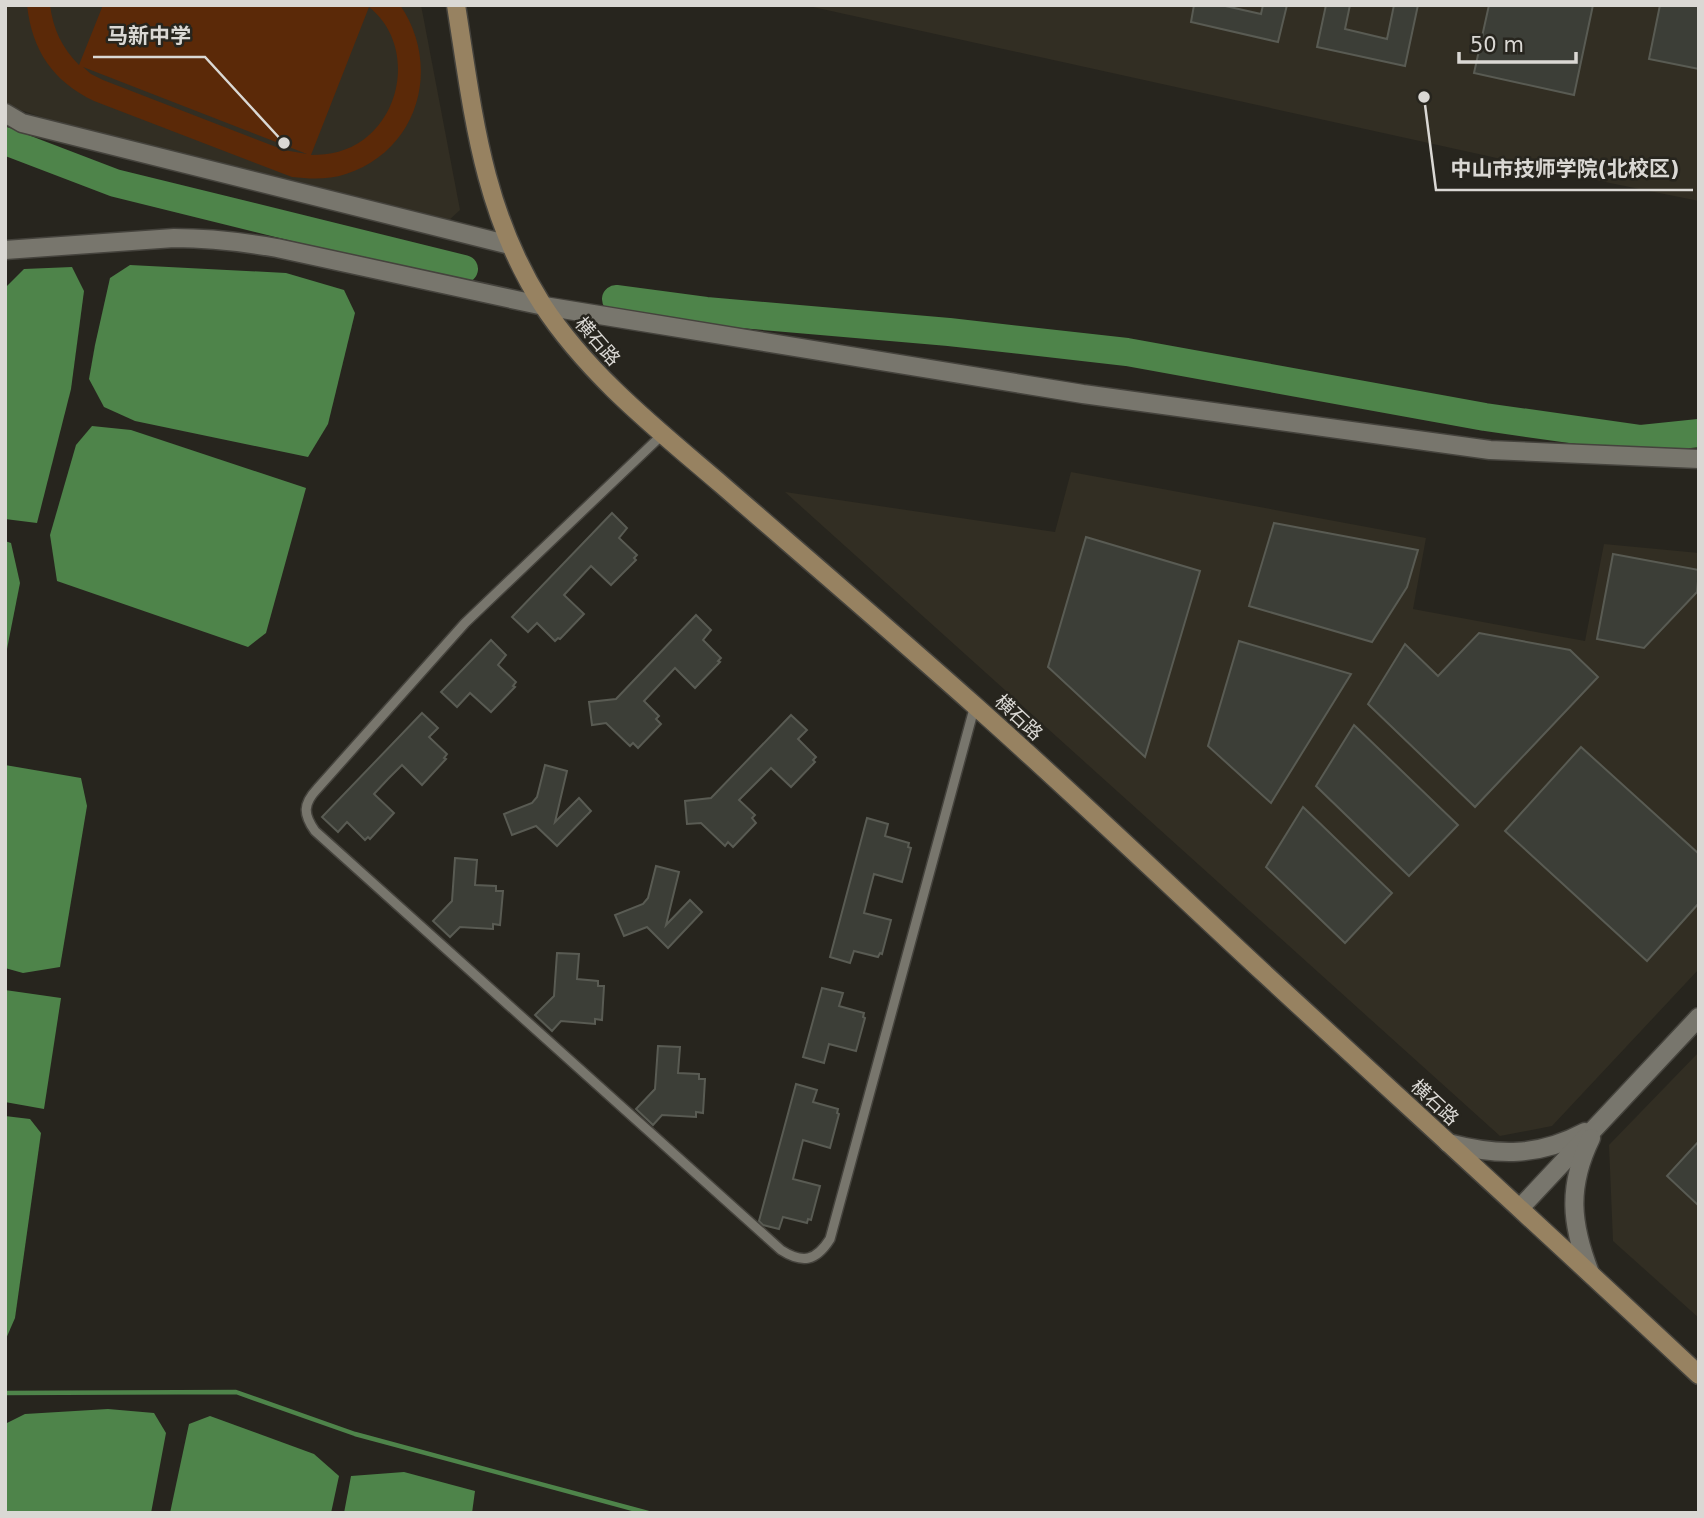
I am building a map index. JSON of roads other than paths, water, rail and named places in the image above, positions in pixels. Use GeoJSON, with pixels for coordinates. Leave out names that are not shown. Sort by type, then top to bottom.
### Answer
{"type":"FeatureCollection","features":[{"type":"Feature","properties":{"kind":"main road","name":"横石路"},"geometry":{"type":"LineString","coordinates":[[456,5],[480,151],[494,204],[526,276],[544,306],[584,359],[606,383],[663,434],[975,705],[1699,1375]]}},
{"type":"Feature","properties":{"kind":"street"},"geometry":{"type":"LineString","coordinates":[[5,113],[22,123],[510,244]]}},
{"type":"Feature","properties":{"kind":"street"},"geometry":{"type":"LineString","coordinates":[[5,250],[197,238],[245,242],[544,306],[1083,394],[1490,450],[1699,459]]}},
{"type":"Feature","properties":{"kind":"street"},"geometry":{"type":"LineString","coordinates":[[1520,1208],[1699,1017]]}},
{"type":"Feature","properties":{"kind":"street"},"geometry":{"type":"LineString","coordinates":[[1448,1143],[1478,1151],[1519,1152],[1570,1140],[1597,1125]]}},
{"type":"Feature","properties":{"kind":"street"},"geometry":{"type":"LineString","coordinates":[[1590,1273],[1579,1244],[1574,1214],[1576,1183],[1584,1153],[1597,1125]]}},
{"type":"Feature","properties":{"kind":"lane"},"geometry":{"type":"LineString","coordinates":[[663,434],[465,623],[309,798],[306,809],[308,821],[316,831],[781,1250],[794,1258],[808,1259],[822,1252],[830,1239],[975,705]]}},
{"type":"Feature","properties":{"kind":"waterway"},"geometry":{"type":"LineString","coordinates":[[5,141],[115,183],[464,269]]}},
{"type":"Feature","properties":{"kind":"waterway"},"geometry":{"type":"LineString","coordinates":[[616,299],[706,311],[949,332],[1127,352],[1485,417],[1641,439],[1699,433]]}},
{"type":"Feature","properties":{"kind":"waterway"},"geometry":{"type":"LineString","coordinates":[[5,1393],[236,1392],[355,1434],[648,1513]]}},
{"type":"Feature","properties":{"kind":"place","name":"中山市技师学院(北校区)"},"geometry":{"type":"Point","coordinates":[1424,97]}},
{"type":"Feature","properties":{"kind":"place","name":"马新中学"},"geometry":{"type":"Point","coordinates":[284,143]}}]}
